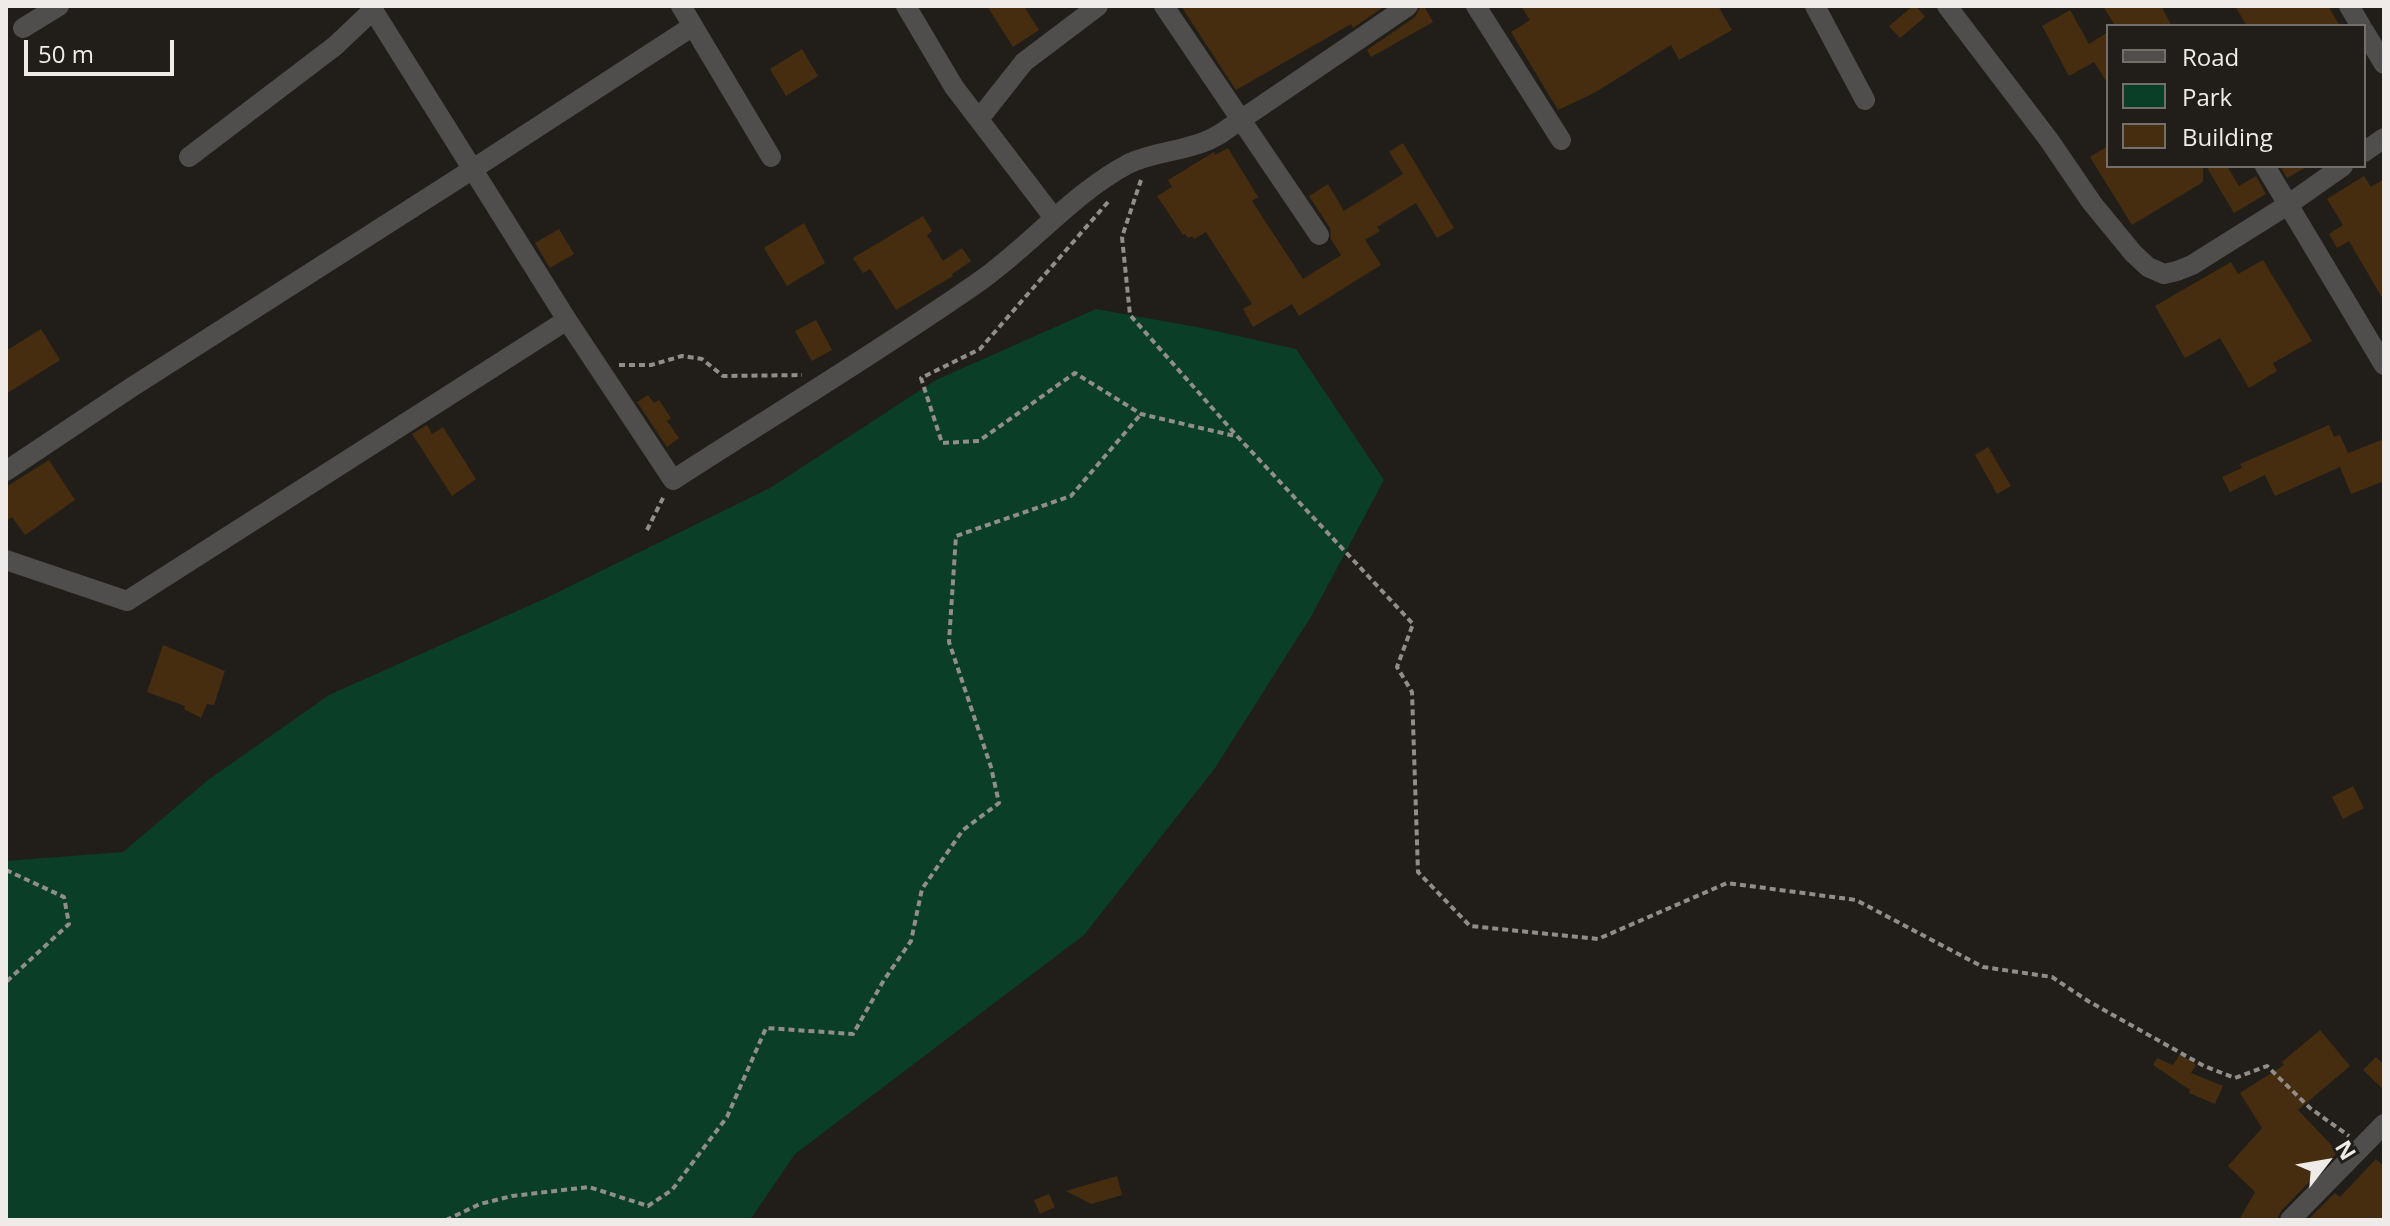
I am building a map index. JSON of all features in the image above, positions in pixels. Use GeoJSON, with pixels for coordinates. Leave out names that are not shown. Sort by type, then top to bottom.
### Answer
{"type":"FeatureCollection","features":[{"type":"Feature","properties":{"kind":"street"},"geometry":{"type":"LineString","coordinates":[[23,28],[59,6]]}},
{"type":"Feature","properties":{"kind":"street"},"geometry":{"type":"LineString","coordinates":[[681,6],[771,157]]}},
{"type":"Feature","properties":{"kind":"street"},"geometry":{"type":"LineString","coordinates":[[906,6],[954,87],[1054,218]]}},
{"type":"Feature","properties":{"kind":"street"},"geometry":{"type":"LineString","coordinates":[[979,119],[1024,62],[1098,6]]}},
{"type":"Feature","properties":{"kind":"street"},"geometry":{"type":"LineString","coordinates":[[1164,6],[1319,235]]}},
{"type":"Feature","properties":{"kind":"street"},"geometry":{"type":"LineString","coordinates":[[189,157],[335,46],[374,8],[567,320],[673,480],[983,279],[1080,196],[1128,164],[1149,155],[1199,144],[1220,134],[1408,6]]}},
{"type":"Feature","properties":{"kind":"street"},"geometry":{"type":"LineString","coordinates":[[1476,6],[1561,140]]}},
{"type":"Feature","properties":{"kind":"street"},"geometry":{"type":"LineString","coordinates":[[1815,6],[1865,100]]}},
{"type":"Feature","properties":{"kind":"street"},"geometry":{"type":"LineString","coordinates":[[1947,6],[2049,140],[2092,203],[2133,253],[2148,267],[2164,274],[2192,265],[2340,168]]}},
{"type":"Feature","properties":{"kind":"street"},"geometry":{"type":"LineString","coordinates":[[2349,6],[2360,24]]}},
{"type":"Feature","properties":{"kind":"street"},"geometry":{"type":"LineString","coordinates":[[6,471],[693,26]]}},
{"type":"Feature","properties":{"kind":"street"},"geometry":{"type":"LineString","coordinates":[[2366,35],[2384,64]]}},
{"type":"Feature","properties":{"kind":"street"},"geometry":{"type":"LineString","coordinates":[[2366,151],[2384,138]]}},
{"type":"Feature","properties":{"kind":"street"},"geometry":{"type":"LineString","coordinates":[[2266,168],[2384,365]]}},
{"type":"Feature","properties":{"kind":"street"},"geometry":{"type":"LineString","coordinates":[[6,560],[127,601],[567,320]]}},
{"type":"Feature","properties":{"kind":"street"},"geometry":{"type":"LineString","coordinates":[[2290,1220],[2376,1137]]}},
{"type":"Feature","properties":{"kind":"path"},"geometry":{"type":"LineString","coordinates":[[1149,155],[1122,237],[1130,315],[1237,436],[1413,624],[1397,667],[1412,692],[1418,872],[1470,926],[1598,939],[1727,883],[1856,900],[1983,967],[2052,977],[2088,1001],[2204,1066],[2235,1078],[2267,1066],[2310,1108],[2376,1137]]}},
{"type":"Feature","properties":{"kind":"path"},"geometry":{"type":"LineString","coordinates":[[1109,201],[980,349],[921,378],[942,443],[979,441],[1075,373],[1141,414],[1237,436]]}},
{"type":"Feature","properties":{"kind":"path"},"geometry":{"type":"LineString","coordinates":[[617,365],[651,365],[682,356],[702,359],[723,376],[836,375]]}},
{"type":"Feature","properties":{"kind":"path"},"geometry":{"type":"LineString","coordinates":[[446,1220],[480,1204],[512,1196],[589,1187],[648,1206],[672,1190],[727,1117],[766,1028],[853,1034],[911,941],[922,889],[963,830],[999,803],[991,767],[949,642],[956,536],[1071,496],[1141,414]]}},
{"type":"Feature","properties":{"kind":"path"},"geometry":{"type":"LineString","coordinates":[[647,530],[673,480]]}},
{"type":"Feature","properties":{"kind":"path"},"geometry":{"type":"LineString","coordinates":[[6,870],[64,897],[69,924],[6,982]]}},
{"type":"Feature","properties":{"kind":"green space"},"geometry":{"type":"Polygon","coordinates":[[[1096,309],[1296,349],[1384,480],[1312,615],[1215,768],[1084,935],[795,1154],[750,1220],[6,1220],[6,861],[123,852],[208,780],[329,695],[544,599],[770,488],[936,380],[1096,309]]]}},
{"type":"Feature","properties":{"kind":"building"},"geometry":{"type":"Polygon","coordinates":[[[987,6],[1024,6],[1039,30],[1013,47],[987,6]]]}},
{"type":"Feature","properties":{"kind":"building"},"geometry":{"type":"Polygon","coordinates":[[[1181,6],[1385,6],[1353,28],[1351,24],[1236,90],[1181,6]]]}},
{"type":"Feature","properties":{"kind":"building"},"geometry":{"type":"Polygon","coordinates":[[[1421,6],[1433,22],[1371,57],[1367,50],[1415,17],[1421,6]]]}},
{"type":"Feature","properties":{"kind":"building"},"geometry":{"type":"Polygon","coordinates":[[[1521,6],[1718,6],[1732,30],[1679,60],[1671,45],[1594,93],[1558,110],[1511,32],[1530,20],[1521,6]]]}},
{"type":"Feature","properties":{"kind":"building"},"geometry":{"type":"Polygon","coordinates":[[[1913,6],[1925,17],[1900,38],[1889,26],[1913,6]]]}},
{"type":"Feature","properties":{"kind":"building"},"geometry":{"type":"Polygon","coordinates":[[[2103,6],[2161,6],[2171,24],[2114,24],[2103,6]]]}},
{"type":"Feature","properties":{"kind":"building"},"geometry":{"type":"Polygon","coordinates":[[[2235,6],[2328,6],[2339,24],[2246,24],[2235,6]]]}},
{"type":"Feature","properties":{"kind":"building"},"geometry":{"type":"Polygon","coordinates":[[[2070,10],[2089,44],[2106,33],[2106,81],[2094,62],[2069,76],[2042,26],[2070,10]]]}},
{"type":"Feature","properties":{"kind":"building"},"geometry":{"type":"Polygon","coordinates":[[[802,49],[818,76],[786,96],[770,69],[802,49]]]}},
{"type":"Feature","properties":{"kind":"building"},"geometry":{"type":"Polygon","coordinates":[[[1403,143],[1454,228],[1437,238],[1416,203],[1377,227],[1380,231],[1365,240],[1381,265],[1299,316],[1292,304],[1253,327],[1243,309],[1252,304],[1206,232],[1194,239],[1183,235],[1157,196],[1172,187],[1168,180],[1214,152],[1215,155],[1228,148],[1258,197],[1252,201],[1303,279],[1341,255],[1331,239],[1330,228],[1309,196],[1328,184],[1344,211],[1403,174],[1389,152],[1403,143]]]}},
{"type":"Feature","properties":{"kind":"building"},"geometry":{"type":"Polygon","coordinates":[[[2106,147],[2106,168],[2203,168],[2203,182],[2132,225],[2090,157],[2106,147]]]}},
{"type":"Feature","properties":{"kind":"building"},"geometry":{"type":"Polygon","coordinates":[[[2207,168],[2228,168],[2239,186],[2256,176],[2266,194],[2234,213],[2207,168]]]}},
{"type":"Feature","properties":{"kind":"building"},"geometry":{"type":"Polygon","coordinates":[[[2281,168],[2304,168],[2287,178],[2281,168]]]}},
{"type":"Feature","properties":{"kind":"building"},"geometry":{"type":"Polygon","coordinates":[[[2364,176],[2371,187],[2384,179],[2384,301],[2349,241],[2337,248],[2329,234],[2343,225],[2327,199],[2364,176]]]}},
{"type":"Feature","properties":{"kind":"building"},"geometry":{"type":"Polygon","coordinates":[[[923,216],[932,231],[927,235],[943,261],[962,248],[971,261],[953,276],[896,310],[870,269],[863,273],[853,258],[923,216]]]}},
{"type":"Feature","properties":{"kind":"building"},"geometry":{"type":"Polygon","coordinates":[[[804,223],[825,263],[787,286],[764,248],[804,223]]]}},
{"type":"Feature","properties":{"kind":"building"},"geometry":{"type":"Polygon","coordinates":[[[559,229],[574,254],[550,268],[535,243],[559,229]]]}},
{"type":"Feature","properties":{"kind":"building"},"geometry":{"type":"Polygon","coordinates":[[[2263,260],[2312,341],[2273,363],[2277,371],[2249,388],[2220,338],[2185,358],[2155,306],[2231,262],[2238,274],[2263,260]]]}},
{"type":"Feature","properties":{"kind":"building"},"geometry":{"type":"Polygon","coordinates":[[[816,320],[832,350],[812,361],[795,331],[816,320]]]}},
{"type":"Feature","properties":{"kind":"building"},"geometry":{"type":"Polygon","coordinates":[[[41,329],[60,360],[6,394],[6,351],[41,329]]]}},
{"type":"Feature","properties":{"kind":"building"},"geometry":{"type":"Polygon","coordinates":[[[648,395],[654,403],[659,400],[671,418],[667,421],[679,438],[667,447],[637,402],[648,395]]]}},
{"type":"Feature","properties":{"kind":"building"},"geometry":{"type":"Polygon","coordinates":[[[427,425],[432,434],[443,427],[476,479],[452,496],[412,434],[427,425]]]}},
{"type":"Feature","properties":{"kind":"building"},"geometry":{"type":"Polygon","coordinates":[[[2329,425],[2334,437],[2340,435],[2348,453],[2384,439],[2384,481],[2351,494],[2340,467],[2275,496],[2265,475],[2230,492],[2222,477],[2242,468],[2240,464],[2329,425]]]}},
{"type":"Feature","properties":{"kind":"building"},"geometry":{"type":"Polygon","coordinates":[[[1988,447],[2011,486],[1997,494],[1975,455],[1988,447]]]}},
{"type":"Feature","properties":{"kind":"building"},"geometry":{"type":"Polygon","coordinates":[[[49,460],[75,500],[25,535],[12,517],[6,521],[6,487],[49,460]]]}},
{"type":"Feature","properties":{"kind":"building"},"geometry":{"type":"Polygon","coordinates":[[[163,645],[225,671],[214,705],[207,704],[201,718],[184,709],[185,706],[147,692],[163,645]]]}},
{"type":"Feature","properties":{"kind":"building"},"geometry":{"type":"Polygon","coordinates":[[[2353,786],[2364,808],[2343,819],[2332,797],[2353,786]]]}},
{"type":"Feature","properties":{"kind":"building"},"geometry":{"type":"Polygon","coordinates":[[[2320,1030],[2350,1066],[2298,1110],[2338,1152],[2281,1211],[2277,1220],[2239,1220],[2255,1192],[2228,1166],[2262,1128],[2240,1093],[2284,1065],[2282,1062],[2320,1030]]]}},
{"type":"Feature","properties":{"kind":"building"},"geometry":{"type":"Polygon","coordinates":[[[2180,1054],[2196,1065],[2191,1073],[2223,1086],[2215,1104],[2189,1093],[2190,1090],[2153,1065],[2157,1058],[2173,1065],[2180,1054]]]}},
{"type":"Feature","properties":{"kind":"building"},"geometry":{"type":"Polygon","coordinates":[[[2376,1057],[2384,1065],[2384,1090],[2363,1070],[2376,1057]]]}},
{"type":"Feature","properties":{"kind":"building"},"geometry":{"type":"Polygon","coordinates":[[[2376,1159],[2384,1167],[2384,1220],[2308,1220],[2335,1193],[2340,1197],[2376,1159]]]}},
{"type":"Feature","properties":{"kind":"building"},"geometry":{"type":"Polygon","coordinates":[[[1117,1176],[1122,1195],[1091,1204],[1066,1191],[1117,1176]]]}},
{"type":"Feature","properties":{"kind":"building"},"geometry":{"type":"Polygon","coordinates":[[[1049,1194],[1055,1207],[1040,1214],[1034,1200],[1049,1194]]]}}]}
